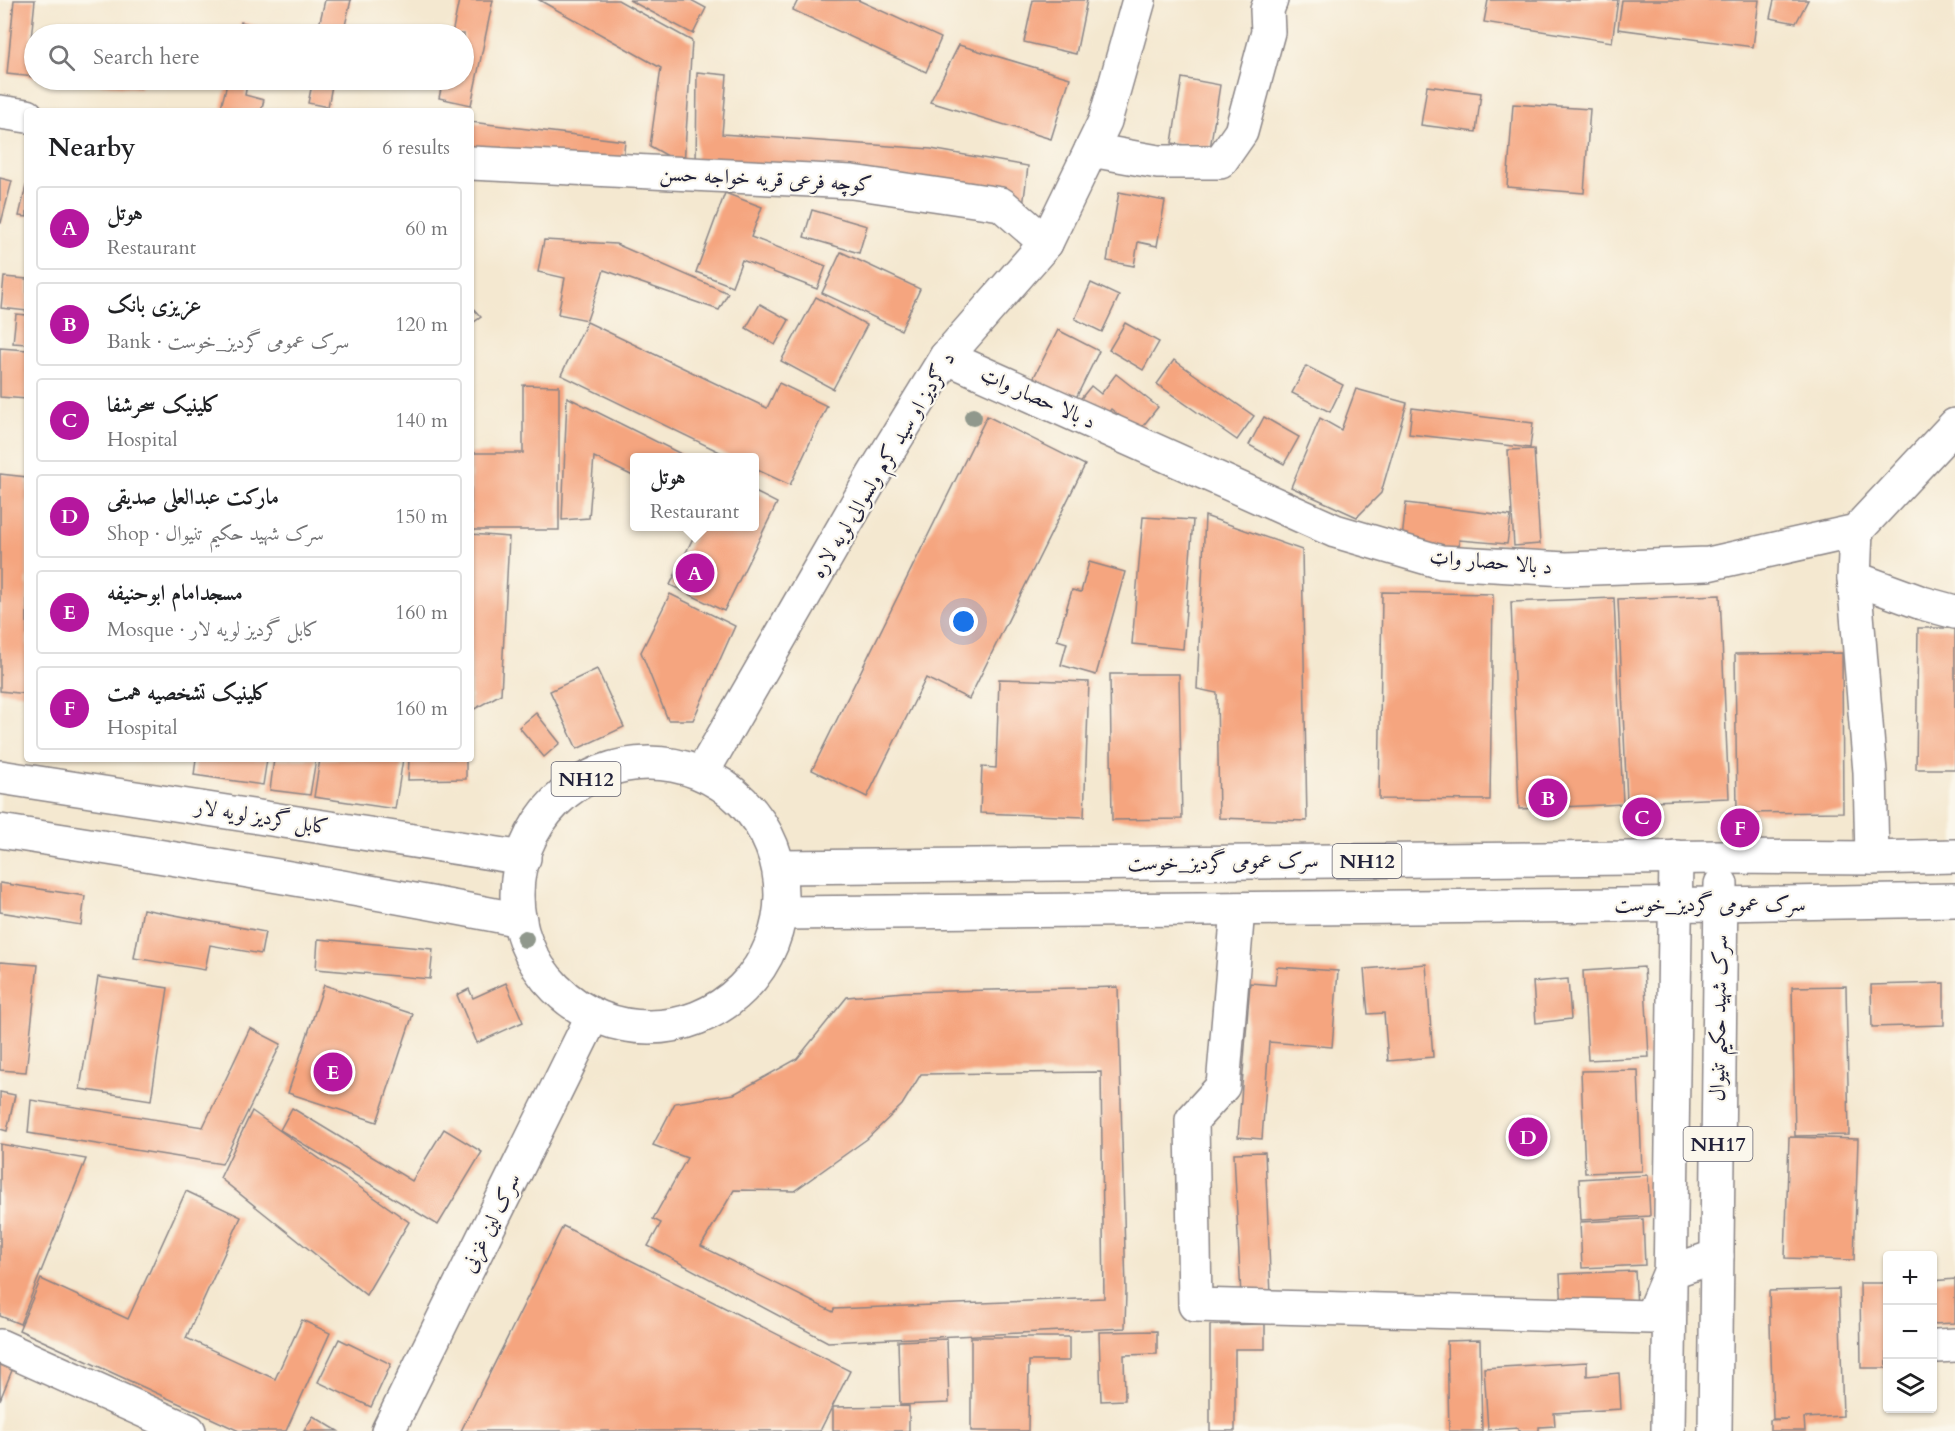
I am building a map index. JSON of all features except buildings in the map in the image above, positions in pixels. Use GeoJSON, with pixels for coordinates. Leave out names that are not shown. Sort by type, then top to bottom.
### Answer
{"type":"FeatureCollection","features":[{"type":"Feature","properties":{"kind":"main road","name":"د ګردیز او سید کرم ولسوالۍ لویه لاره"},"geometry":{"type":"LineString","coordinates":[[702,773],[873,476],[946,357],[1046,243],[1105,121],[1139,0]]}},
{"type":"Feature","properties":{"kind":"main road"},"geometry":{"type":"LineString","coordinates":[[1091,150],[1158,162],[1220,162],[1241,132],[1268,32],[1267,10],[1271,0]]}},
{"type":"Feature","properties":{"kind":"main road"},"geometry":{"type":"LineString","coordinates":[[0,112],[24,116]]}},
{"type":"Feature","properties":{"kind":"main road","name":"کوچه فرعی قریه خواجه حسن"},"geometry":{"type":"LineString","coordinates":[[474,163],[852,182],[1001,204],[1046,243]]}},
{"type":"Feature","properties":{"kind":"main road","name":"د بالا حصار واټ"},"geometry":{"type":"LineString","coordinates":[[946,357],[1335,531],[1441,561],[1566,569],[1708,564],[1856,531]]}},
{"type":"Feature","properties":{"kind":"main road"},"geometry":{"type":"LineString","coordinates":[[1872,858],[1870,772],[1854,578],[1856,531],[1955,425]]}},
{"type":"Feature","properties":{"kind":"main road"},"geometry":{"type":"LineString","coordinates":[[1854,578],[1922,603],[1955,612]]}},
{"type":"Feature","properties":{"kind":"main road","name":"NH12"},"geometry":{"type":"LineString","coordinates":[[662,763],[702,773],[737,795],[764,827],[779,867],[781,913],[769,952],[746,986],[713,1011],[674,1025],[633,1027],[593,1015],[559,992],[534,959],[520,920],[518,879],[529,840],[552,805],[584,780],[622,765],[662,763]]}},
{"type":"Feature","properties":{"kind":"main road","name":"کابل گردیز لویه لار"},"geometry":{"type":"LineString","coordinates":[[0,777],[524,858]]}},
{"type":"Feature","properties":{"kind":"main road"},"geometry":{"type":"LineString","coordinates":[[0,831],[154,855],[520,920]]}},
{"type":"Feature","properties":{"kind":"main road","name":"سرک عمومی گردیز_خوست"},"geometry":{"type":"LineString","coordinates":[[779,867],[1955,856]]}},
{"type":"Feature","properties":{"kind":"main road","name":"NH17"},"geometry":{"type":"LineString","coordinates":[[1668,1431],[1676,857]]}},
{"type":"Feature","properties":{"kind":"main road","name":"سرک شهید حکیم تنیوال"},"geometry":{"type":"LineString","coordinates":[[1715,1431],[1721,857]]}},
{"type":"Feature","properties":{"kind":"main road","name":"سرک عمومی گردیز_خوست"},"geometry":{"type":"LineString","coordinates":[[781,913],[1955,900]]}},
{"type":"Feature","properties":{"kind":"main road"},"geometry":{"type":"LineString","coordinates":[[1238,909],[1223,1086],[1192,1120],[1195,1305],[1651,1317],[1670,1272],[1717,1256]]}},
{"type":"Feature","properties":{"kind":"main road","name":"سرک لین غزنی"},"geometry":{"type":"LineString","coordinates":[[388,1431],[593,1015]]}},
{"type":"Feature","properties":{"kind":"main road"},"geometry":{"type":"LineString","coordinates":[[0,1346],[189,1431]]}},
{"type":"Feature","properties":{"kind":"place","name":"هوتل"},"geometry":{"type":"Point","coordinates":[695,573]}},
{"type":"Feature","properties":{"kind":"place","name":"عزیزی بانک"},"geometry":{"type":"Point","coordinates":[1548,798]}},
{"type":"Feature","properties":{"kind":"place","name":"کلینیک سحرشفا"},"geometry":{"type":"Point","coordinates":[1642,817]}},
{"type":"Feature","properties":{"kind":"place","name":"کلینیک تشخصیه همت"},"geometry":{"type":"Point","coordinates":[1740,828]}},
{"type":"Feature","properties":{"kind":"place","name":"مسجدامام ابوحنیفه"},"geometry":{"type":"Point","coordinates":[333,1072]}},
{"type":"Feature","properties":{"kind":"place","name":"مارکت عبدالعلی صدیقی"},"geometry":{"type":"Point","coordinates":[1528,1137]}}]}
